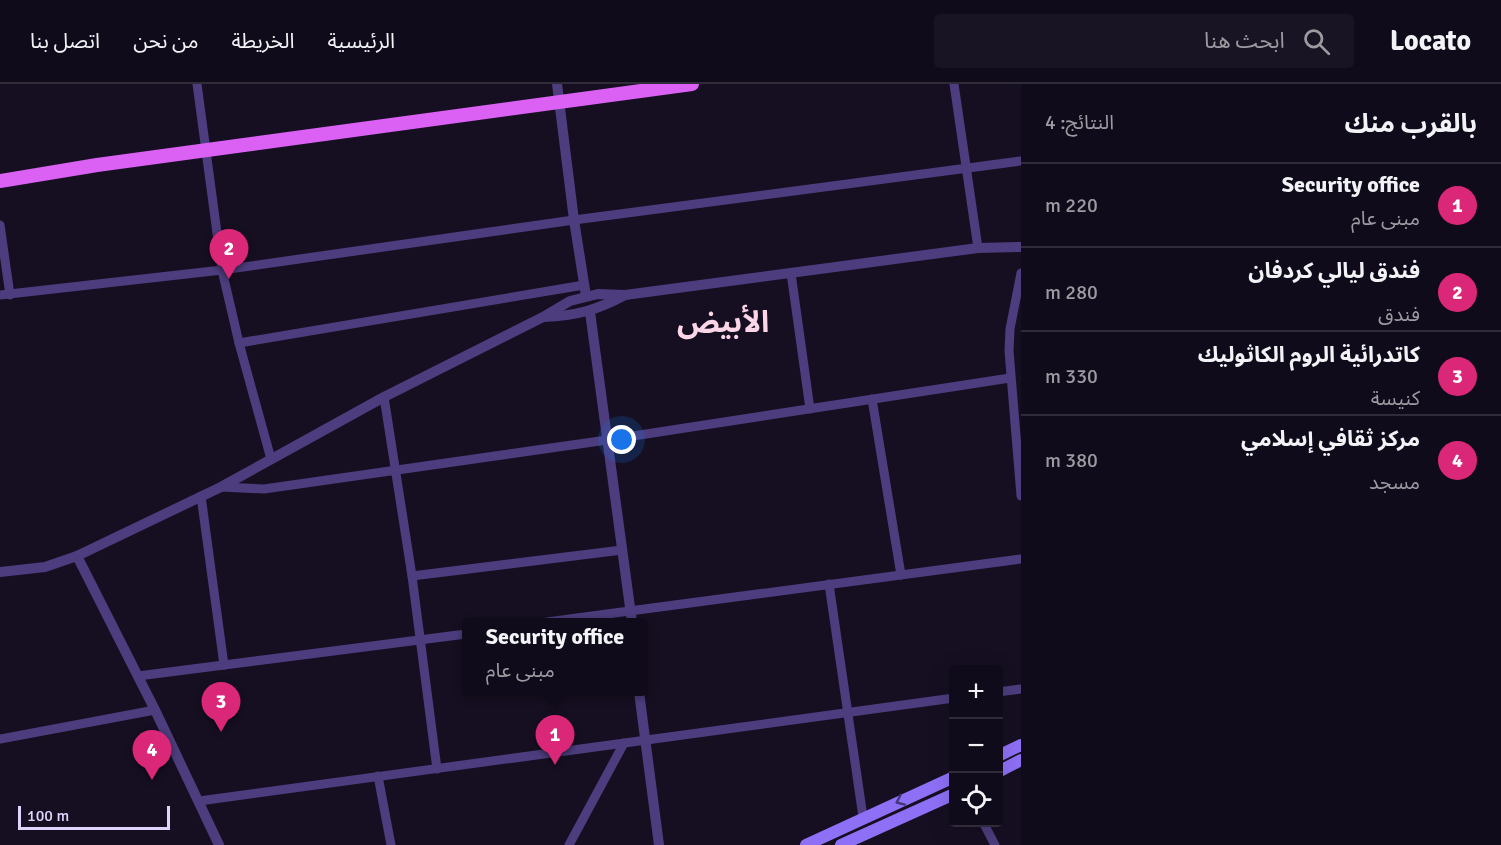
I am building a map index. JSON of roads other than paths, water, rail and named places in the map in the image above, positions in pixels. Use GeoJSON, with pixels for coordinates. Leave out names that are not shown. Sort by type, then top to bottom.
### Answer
{"type":"FeatureCollection","features":[{"type":"Feature","properties":{"kind":"main road"},"geometry":{"type":"LineString","coordinates":[[0,181],[206,150],[692,84]]}},
{"type":"Feature","properties":{"kind":"main road"},"geometry":{"type":"LineString","coordinates":[[1003,754],[1021,745]]}},
{"type":"Feature","properties":{"kind":"main road"},"geometry":{"type":"LineString","coordinates":[[1003,770],[1021,760]]}},
{"type":"Feature","properties":{"kind":"main road"},"geometry":{"type":"LineString","coordinates":[[806,845],[949,779]]}},
{"type":"Feature","properties":{"kind":"main road"},"geometry":{"type":"LineString","coordinates":[[841,845],[949,796]]}},
{"type":"Feature","properties":{"kind":"street"},"geometry":{"type":"LineString","coordinates":[[197,84],[222,270],[239,343],[271,459]]}},
{"type":"Feature","properties":{"kind":"street"},"geometry":{"type":"LineString","coordinates":[[557,84],[585,291]]}},
{"type":"Feature","properties":{"kind":"street"},"geometry":{"type":"LineString","coordinates":[[954,84],[978,248]]}},
{"type":"Feature","properties":{"kind":"street"},"geometry":{"type":"LineString","coordinates":[[0,225],[5,295],[222,270],[574,220],[1021,161]]}},
{"type":"Feature","properties":{"kind":"street"},"geometry":{"type":"LineString","coordinates":[[239,343],[585,291],[625,295],[978,248],[1021,247]]}},
{"type":"Feature","properties":{"kind":"street"},"geometry":{"type":"LineString","coordinates":[[791,273],[810,409]]}},
{"type":"Feature","properties":{"kind":"street"},"geometry":{"type":"LineString","coordinates":[[1021,273],[1010,329],[1010,378],[1021,496]]}},
{"type":"Feature","properties":{"kind":"street"},"geometry":{"type":"LineString","coordinates":[[0,572],[45,567],[77,556],[221,487],[384,397],[543,317],[585,291]]}},
{"type":"Feature","properties":{"kind":"street"},"geometry":{"type":"LineString","coordinates":[[543,317],[590,312],[625,295]]}},
{"type":"Feature","properties":{"kind":"street"},"geometry":{"type":"LineString","coordinates":[[590,312],[631,618]]}},
{"type":"Feature","properties":{"kind":"street"},"geometry":{"type":"LineString","coordinates":[[221,487],[264,489],[607,440],[1010,378]]}},
{"type":"Feature","properties":{"kind":"street"},"geometry":{"type":"LineString","coordinates":[[384,397],[397,470],[437,769]]}},
{"type":"Feature","properties":{"kind":"street"},"geometry":{"type":"LineString","coordinates":[[872,399],[900,575]]}},
{"type":"Feature","properties":{"kind":"street"},"geometry":{"type":"LineString","coordinates":[[201,496],[224,665]]}},
{"type":"Feature","properties":{"kind":"street"},"geometry":{"type":"LineString","coordinates":[[412,576],[622,550]]}},
{"type":"Feature","properties":{"kind":"street"},"geometry":{"type":"LineString","coordinates":[[77,556],[155,710],[219,845]]}},
{"type":"Feature","properties":{"kind":"street"},"geometry":{"type":"LineString","coordinates":[[577,618],[1021,559]]}},
{"type":"Feature","properties":{"kind":"street"},"geometry":{"type":"LineString","coordinates":[[829,584],[863,817]]}},
{"type":"Feature","properties":{"kind":"street"},"geometry":{"type":"LineString","coordinates":[[138,676],[462,635]]}},
{"type":"Feature","properties":{"kind":"street"},"geometry":{"type":"LineString","coordinates":[[1003,691],[1021,689]]}},
{"type":"Feature","properties":{"kind":"street"},"geometry":{"type":"LineString","coordinates":[[640,696],[659,845]]}},
{"type":"Feature","properties":{"kind":"street"},"geometry":{"type":"LineString","coordinates":[[199,801],[949,699]]}},
{"type":"Feature","properties":{"kind":"street"},"geometry":{"type":"LineString","coordinates":[[0,739],[155,710]]}},
{"type":"Feature","properties":{"kind":"street"},"geometry":{"type":"LineString","coordinates":[[569,845],[624,743]]}},
{"type":"Feature","properties":{"kind":"street"},"geometry":{"type":"LineString","coordinates":[[378,776],[391,845]]}},
{"type":"Feature","properties":{"kind":"street"},"geometry":{"type":"LineString","coordinates":[[986,827],[995,845]]}},
{"type":"Feature","properties":{"kind":"place","name":"فندق ليالي كردفان"},"geometry":{"type":"Point","coordinates":[229,279]}},
{"type":"Feature","properties":{"kind":"place","name":"كاتدرائية الروم الكاثوليك"},"geometry":{"type":"Point","coordinates":[221,732]}},
{"type":"Feature","properties":{"kind":"place","name":"Security office"},"geometry":{"type":"Point","coordinates":[555,765]}},
{"type":"Feature","properties":{"kind":"place","name":"مركز ثقافي إسلامي"},"geometry":{"type":"Point","coordinates":[152,780]}},
{"type":"Feature","properties":{"kind":"district","name":"الأبيض"},"geometry":{"type":"Point","coordinates":[723,322]}}]}
